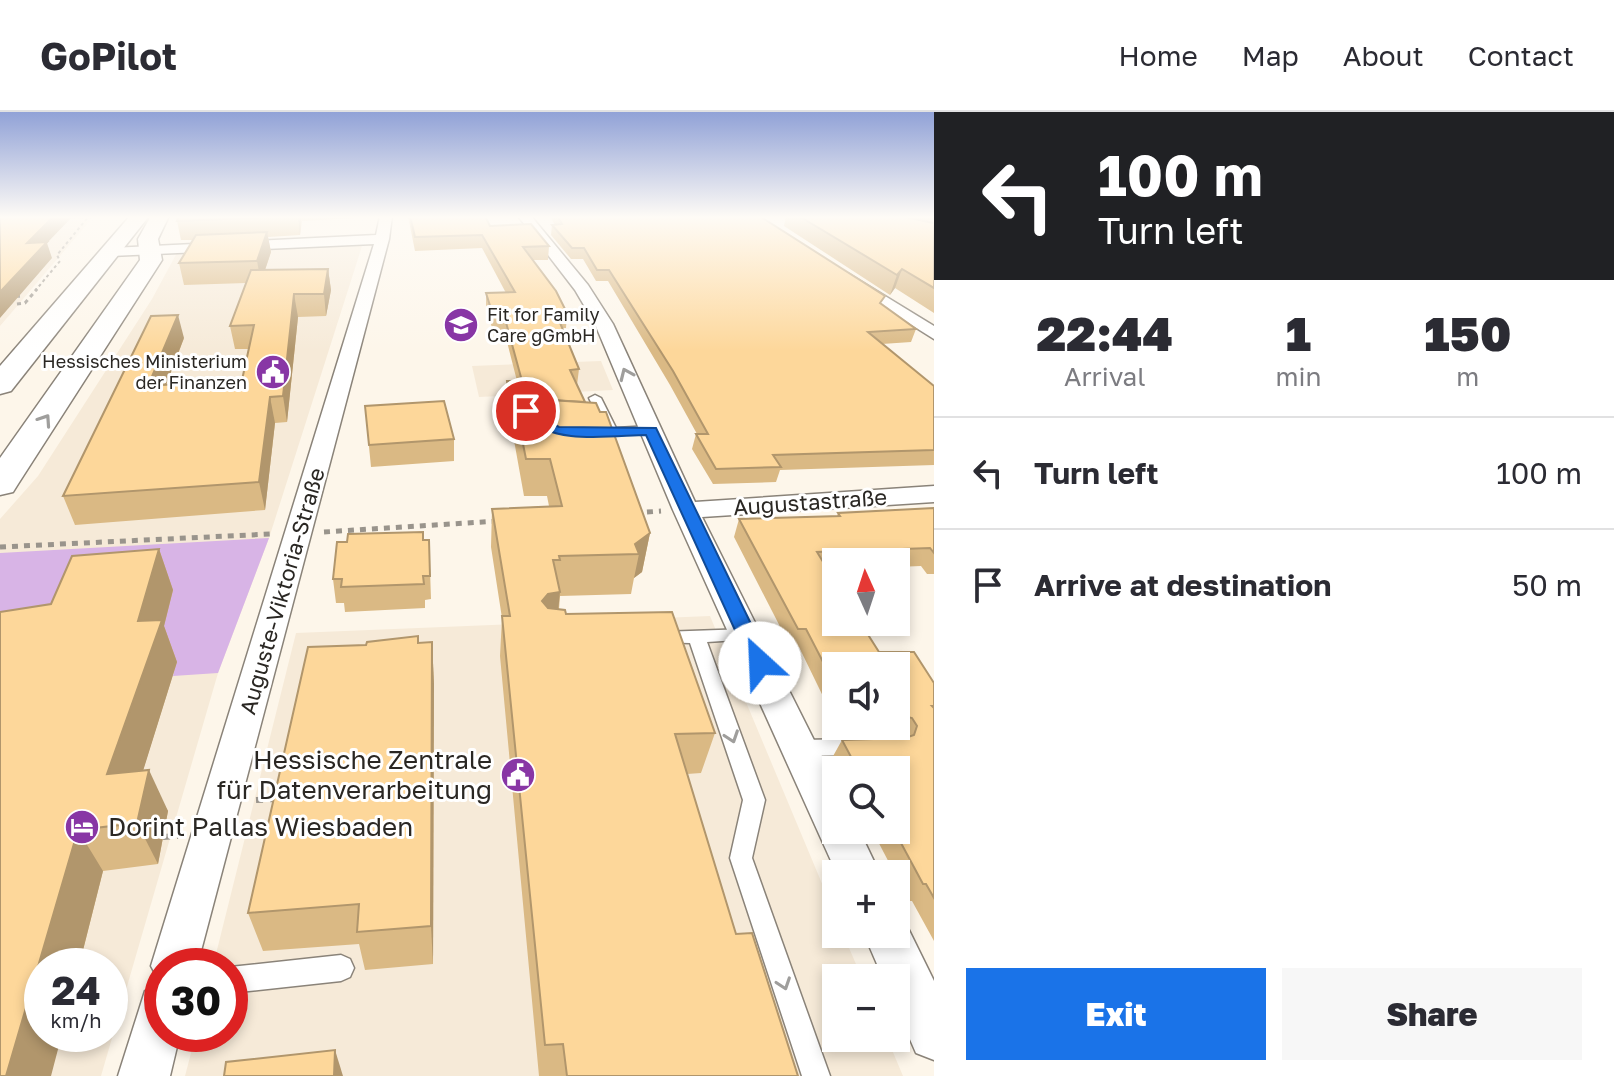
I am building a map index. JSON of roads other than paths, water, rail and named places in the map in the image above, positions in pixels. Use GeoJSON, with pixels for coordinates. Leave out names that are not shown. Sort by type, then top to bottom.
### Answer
{"type":"FeatureCollection","features":[{"type":"Feature","properties":{"kind":"street"},"geometry":{"type":"LineString","coordinates":[[0,385],[103,261]]}},
{"type":"Feature","properties":{"kind":"street"},"geometry":{"type":"LineString","coordinates":[[0,484],[150,261]]}},
{"type":"Feature","properties":{"kind":"street","name":"Auguste-Viktoria-Straße"},"geometry":{"type":"LineString","coordinates":[[179,948],[376,261]]}},
{"type":"Feature","properties":{"kind":"street"},"geometry":{"type":"LineString","coordinates":[[560,261],[599,315],[686,510],[822,796]]}},
{"type":"Feature","properties":{"kind":"street"},"geometry":{"type":"LineString","coordinates":[[831,267],[934,334]]}},
{"type":"Feature","properties":{"kind":"street","name":"Augustastraße"},"geometry":{"type":"LineString","coordinates":[[686,510],[934,494]]}},
{"type":"Feature","properties":{"kind":"street"},"geometry":{"type":"LineString","coordinates":[[894,948],[934,1035]]}},
{"type":"Feature","properties":{"kind":"street"},"geometry":{"type":"LineString","coordinates":[[144,1076],[150,1052]]}},
{"type":"Feature","properties":{"kind":"lane"},"geometry":{"type":"LineString","coordinates":[[595,398],[612,432]]}},
{"type":"Feature","properties":{"kind":"lane"},"geometry":{"type":"LineString","coordinates":[[504,412],[534,411],[543,424]]}},
{"type":"Feature","properties":{"kind":"lane"},"geometry":{"type":"LineString","coordinates":[[579,432],[651,430]]}},
{"type":"Feature","properties":{"kind":"lane"},"geometry":{"type":"LineString","coordinates":[[639,639],[747,635]]}},
{"type":"Feature","properties":{"kind":"lane"},"geometry":{"type":"LineString","coordinates":[[697,637],[754,800],[753,816],[741,841],[741,858],[816,1076]]}},
{"type":"Feature","properties":{"kind":"lane"},"geometry":{"type":"LineString","coordinates":[[800,748],[877,747]]}},
{"type":"Feature","properties":{"kind":"lane"},"geometry":{"type":"LineString","coordinates":[[248,978],[341,968]]}},
{"type":"Feature","properties":{"kind":"place","name":"Fit for Family Care gGmbH"},"geometry":{"type":"Point","coordinates":[461,325]}},
{"type":"Feature","properties":{"kind":"place","name":"Hessisches Ministerium der Finanzen"},"geometry":{"type":"Point","coordinates":[273,372]}},
{"type":"Feature","properties":{"kind":"place","name":"Hessische Zentrale für Datenverarbeitung"},"geometry":{"type":"Point","coordinates":[518,775]}},
{"type":"Feature","properties":{"kind":"place","name":"Dorint Pallas Wiesbaden"},"geometry":{"type":"Point","coordinates":[82,827]}}]}
